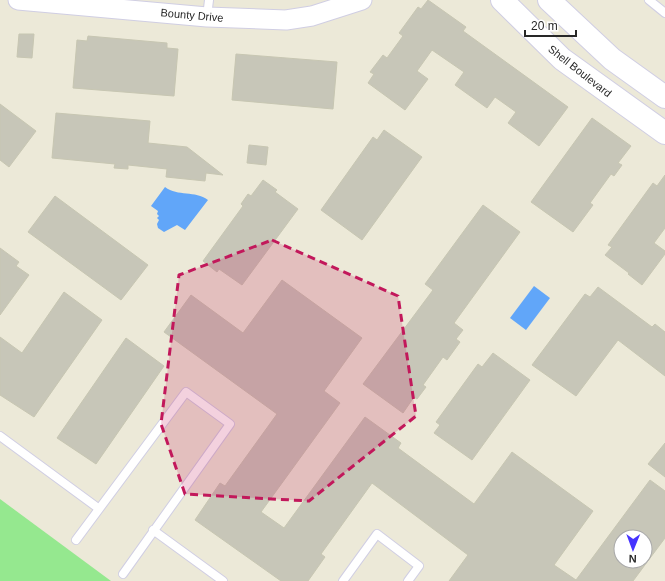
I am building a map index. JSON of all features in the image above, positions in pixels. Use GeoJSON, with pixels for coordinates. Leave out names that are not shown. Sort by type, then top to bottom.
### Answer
{"type":"FeatureCollection","features":[{"type":"Feature","properties":{"kind":"main road","name":"Shell Boulevard"},"geometry":{"type":"LineString","coordinates":[[502,0],[562,59],[665,133]]}},
{"type":"Feature","properties":{"kind":"main road"},"geometry":{"type":"LineString","coordinates":[[549,0],[612,59],[665,97]]}},
{"type":"Feature","properties":{"kind":"street","name":"Bounty Drive"},"geometry":{"type":"LineString","coordinates":[[18,0],[208,8],[286,20],[319,14],[362,0]]}},
{"type":"Feature","properties":{"kind":"lane"},"geometry":{"type":"LineString","coordinates":[[648,0],[665,13]]}},
{"type":"Feature","properties":{"kind":"lane"},"geometry":{"type":"LineString","coordinates":[[76,540],[98,508],[186,392],[230,424],[123,574]]}},
{"type":"Feature","properties":{"kind":"lane"},"geometry":{"type":"LineString","coordinates":[[0,436],[98,508]]}},
{"type":"Feature","properties":{"kind":"lane"},"geometry":{"type":"LineString","coordinates":[[153,530],[223,581]]}},
{"type":"Feature","properties":{"kind":"lane"},"geometry":{"type":"LineString","coordinates":[[343,581],[377,534],[419,566],[408,581]]}},
{"type":"Feature","properties":{"kind":"highlighted area"},"geometry":{"type":"Polygon","coordinates":[[[272,240],[398,296],[416,416],[309,501],[185,494],[161,424],[179,275],[272,240]]]}},
{"type":"Feature","properties":{"kind":"green space"},"geometry":{"type":"Polygon","coordinates":[[[0,499],[111,581],[0,581],[0,499]]]}},
{"type":"Feature","properties":{"kind":"water"},"geometry":{"type":"Polygon","coordinates":[[[165,187],[175,192],[198,195],[208,200],[185,230],[177,225],[164,232],[158,228],[158,211],[151,206],[165,187]]]}},
{"type":"Feature","properties":{"kind":"water"},"geometry":{"type":"Polygon","coordinates":[[[534,286],[550,298],[526,330],[510,318],[534,286]]]}},
{"type":"Feature","properties":{"kind":"building"},"geometry":{"type":"Polygon","coordinates":[[[428,0],[466,27],[463,31],[568,107],[539,146],[508,123],[516,112],[495,97],[487,108],[455,85],[464,72],[432,50],[417,71],[428,79],[405,110],[368,83],[374,74],[370,72],[383,55],[387,58],[403,36],[399,33],[418,7],[421,9],[428,0]]]}},
{"type":"Feature","properties":{"kind":"building"},"geometry":{"type":"Polygon","coordinates":[[[19,34],[34,34],[32,58],[17,57],[19,34]]]}},
{"type":"Feature","properties":{"kind":"building"},"geometry":{"type":"Polygon","coordinates":[[[88,36],[167,43],[167,48],[178,49],[174,96],[73,88],[77,40],[87,41],[88,36]]]}},
{"type":"Feature","properties":{"kind":"building"},"geometry":{"type":"Polygon","coordinates":[[[236,54],[337,62],[333,109],[232,100],[236,54]]]}},
{"type":"Feature","properties":{"kind":"building"},"geometry":{"type":"Polygon","coordinates":[[[0,104],[36,131],[9,167],[0,160],[0,104]]]}},
{"type":"Feature","properties":{"kind":"building"},"geometry":{"type":"Polygon","coordinates":[[[56,113],[150,121],[148,143],[187,147],[223,175],[206,173],[205,181],[166,177],[167,169],[128,165],[128,169],[114,168],[115,164],[52,158],[56,113]]]}},
{"type":"Feature","properties":{"kind":"building"},"geometry":{"type":"Polygon","coordinates":[[[592,118],[631,146],[618,163],[622,165],[614,176],[611,174],[590,203],[593,205],[573,232],[531,202],[592,118]]]}},
{"type":"Feature","properties":{"kind":"building"},"geometry":{"type":"Polygon","coordinates":[[[384,130],[422,157],[362,240],[321,210],[373,137],[377,140],[384,130]]]}},
{"type":"Feature","properties":{"kind":"building"},"geometry":{"type":"Polygon","coordinates":[[[249,145],[268,147],[266,165],[247,163],[249,145]]]}},
{"type":"Feature","properties":{"kind":"building"},"geometry":{"type":"Polygon","coordinates":[[[665,175],[665,228],[654,243],[665,251],[665,254],[642,285],[605,255],[612,247],[608,245],[653,183],[657,186],[665,175]]]}},
{"type":"Feature","properties":{"kind":"building"},"geometry":{"type":"Polygon","coordinates":[[[263,180],[277,190],[275,192],[298,209],[242,285],[219,269],[217,272],[203,261],[243,206],[241,204],[248,194],[251,196],[263,180]]]}},
{"type":"Feature","properties":{"kind":"building"},"geometry":{"type":"Polygon","coordinates":[[[55,196],[148,265],[121,300],[28,232],[55,196]]]}},
{"type":"Feature","properties":{"kind":"building"},"geometry":{"type":"Polygon","coordinates":[[[483,205],[520,232],[454,323],[463,330],[456,339],[460,342],[447,360],[443,357],[423,385],[426,387],[417,399],[414,397],[403,413],[363,384],[433,290],[425,284],[483,205]]]}},
{"type":"Feature","properties":{"kind":"building"},"geometry":{"type":"Polygon","coordinates":[[[0,248],[19,262],[16,266],[29,275],[0,315],[0,248]]]}},
{"type":"Feature","properties":{"kind":"building"},"geometry":{"type":"Polygon","coordinates":[[[282,280],[362,338],[324,391],[340,403],[261,512],[284,528],[365,417],[401,443],[398,448],[474,504],[512,452],[593,511],[554,565],[576,580],[613,530],[613,569],[642,569],[633,581],[449,581],[468,555],[372,483],[321,554],[325,557],[308,581],[281,581],[195,520],[220,483],[225,486],[277,414],[164,332],[191,295],[243,333],[282,280]]]}},
{"type":"Feature","properties":{"kind":"building"},"geometry":{"type":"Polygon","coordinates":[[[598,287],[652,327],[655,324],[665,332],[665,376],[618,340],[576,396],[532,365],[585,294],[590,297],[598,287]]]}},
{"type":"Feature","properties":{"kind":"building"},"geometry":{"type":"Polygon","coordinates":[[[64,292],[102,320],[34,417],[0,395],[0,337],[22,353],[64,292]]]}},
{"type":"Feature","properties":{"kind":"building"},"geometry":{"type":"Polygon","coordinates":[[[126,338],[164,366],[96,464],[57,438],[126,338]]]}},
{"type":"Feature","properties":{"kind":"building"},"geometry":{"type":"Polygon","coordinates":[[[493,353],[530,380],[472,460],[434,433],[440,425],[436,422],[478,364],[482,367],[493,353]]]}},
{"type":"Feature","properties":{"kind":"building"},"geometry":{"type":"Polygon","coordinates":[[[665,443],[665,477],[648,464],[665,443]]]}},
{"type":"Feature","properties":{"kind":"building"},"geometry":{"type":"Polygon","coordinates":[[[650,480],[665,491],[665,538],[653,554],[653,529],[614,529],[650,480]]]}}]}
